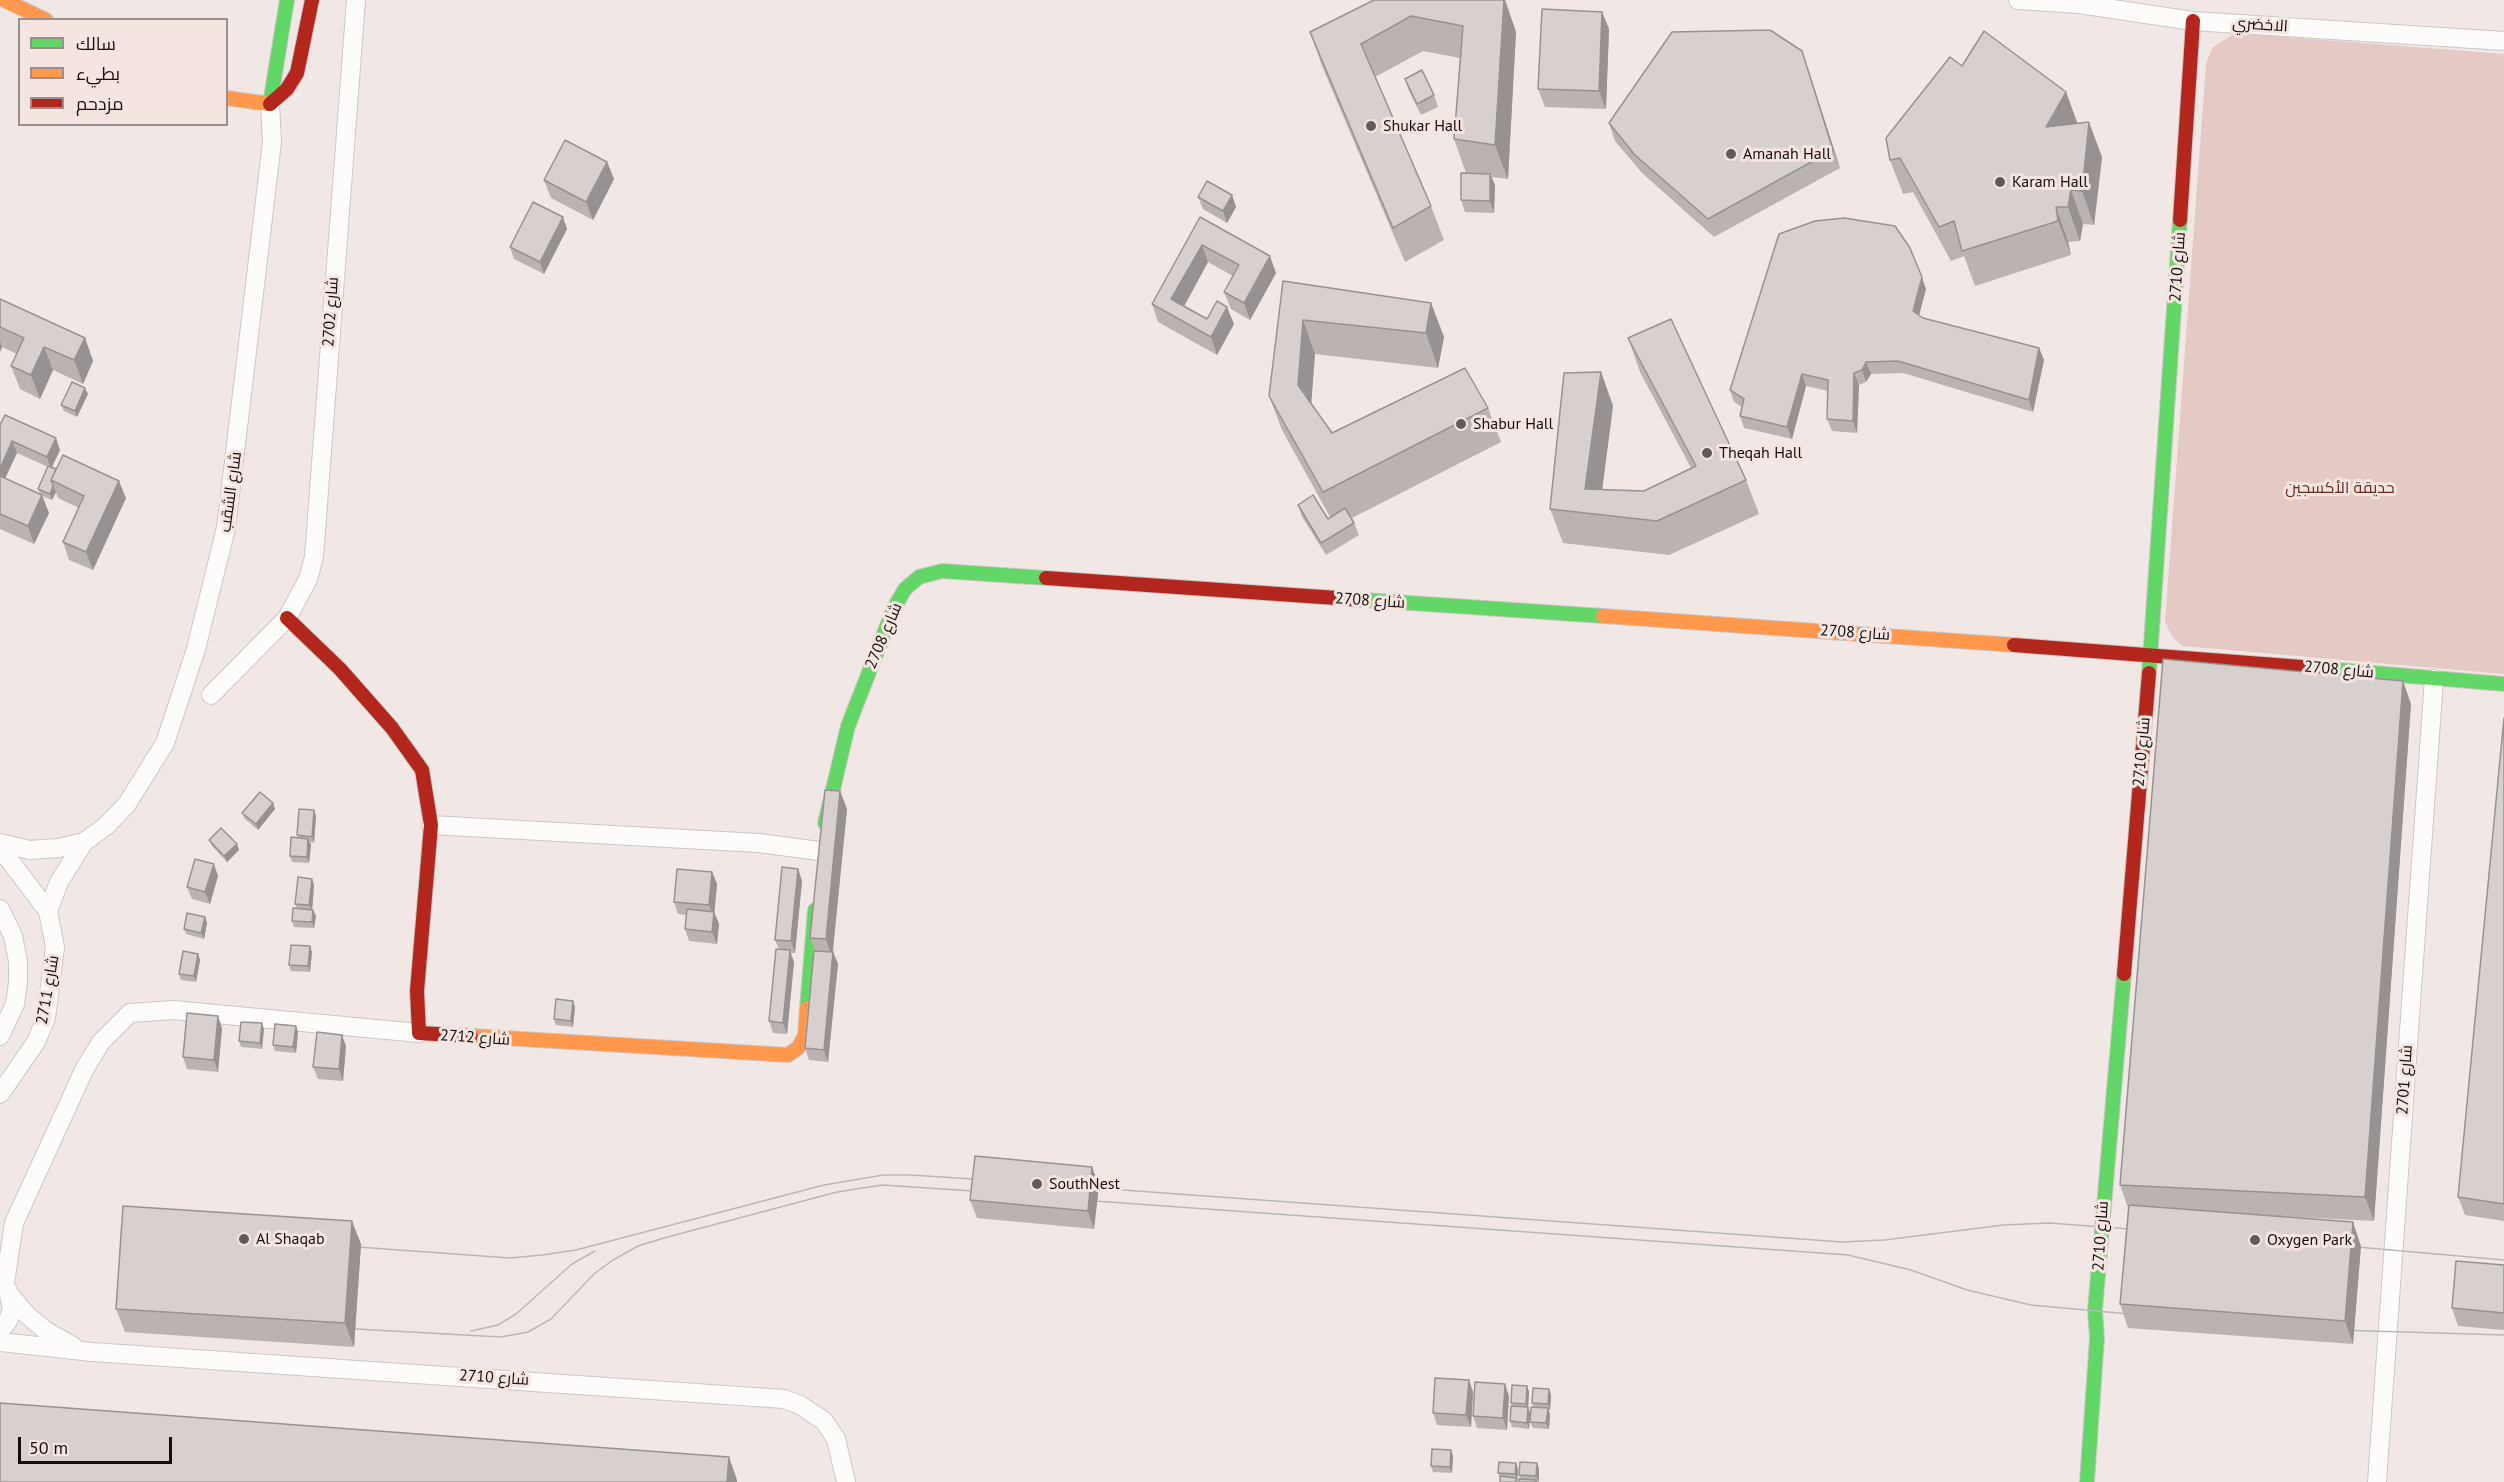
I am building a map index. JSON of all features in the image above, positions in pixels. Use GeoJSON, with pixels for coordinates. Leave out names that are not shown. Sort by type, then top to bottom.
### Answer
{"type":"FeatureCollection","features":[{"type":"Feature","properties":{"kind":"street"},"geometry":{"type":"LineString","coordinates":[[4,0],[42,18]]}},
{"type":"Feature","properties":{"kind":"street","name":"شارع الشقب"},"geometry":{"type":"LineString","coordinates":[[48,911],[59,882],[84,842],[106,826],[127,804],[165,743],[196,649],[226,528],[272,142],[270,104],[287,0]]}},
{"type":"Feature","properties":{"kind":"street"},"geometry":{"type":"LineString","coordinates":[[228,98],[270,104],[287,89],[297,73],[312,0]]}},
{"type":"Feature","properties":{"kind":"street","name":"شارع 2702"},"geometry":{"type":"LineString","coordinates":[[211,695],[287,618],[308,579],[314,557],[356,0]]}},
{"type":"Feature","properties":{"kind":"street","name":"الاخضري"},"geometry":{"type":"LineString","coordinates":[[2018,0],[2079,4],[2193,21],[2504,41]]}},
{"type":"Feature","properties":{"kind":"street","name":"شارع 2710"},"geometry":{"type":"LineString","coordinates":[[2087,1482],[2097,1338],[2095,1310],[2112,1087],[2151,654],[2193,21]]}},
{"type":"Feature","properties":{"kind":"street","name":"شارع 2708"},"geometry":{"type":"LineString","coordinates":[[431,825],[759,843],[819,856],[848,726],[894,609],[905,589],[919,577],[942,571],[2151,654],[2504,684]]}},
{"type":"Feature","properties":{"kind":"street","name":"شارع 2712"},"geometry":{"type":"LineString","coordinates":[[287,618],[340,669],[414,755],[426,783],[431,825],[417,991],[418,1033],[788,1055],[798,1048],[805,1036],[816,895]]}},
{"type":"Feature","properties":{"kind":"street","name":"شارع 2701"},"geometry":{"type":"LineString","coordinates":[[2377,1482],[2434,679]]}},
{"type":"Feature","properties":{"kind":"street","name":"شارع الشقب"},"geometry":{"type":"LineString","coordinates":[[0,845],[30,850],[58,848],[84,842]]}},
{"type":"Feature","properties":{"kind":"street"},"geometry":{"type":"LineString","coordinates":[[0,845],[48,911]]}},
{"type":"Feature","properties":{"kind":"street"},"geometry":{"type":"LineString","coordinates":[[0,909],[13,936],[18,961],[15,1004],[0,1036]]}},
{"type":"Feature","properties":{"kind":"street","name":"شارع 2711"},"geometry":{"type":"LineString","coordinates":[[0,1094],[36,1042],[46,1017],[56,947],[48,911]]}},
{"type":"Feature","properties":{"kind":"street"},"geometry":{"type":"LineString","coordinates":[[0,1331],[8,1321],[12,1308],[5,1286],[15,1223],[86,1068],[101,1042],[130,1013],[173,1010],[418,1033]]}},
{"type":"Feature","properties":{"kind":"street"},"geometry":{"type":"LineString","coordinates":[[0,1240],[15,1223]]}},
{"type":"Feature","properties":{"kind":"street","name":"شارع 2710"},"geometry":{"type":"LineString","coordinates":[[5,1286],[26,1314],[46,1331],[68,1344],[92,1353]]}},
{"type":"Feature","properties":{"kind":"street","name":"شارع 2710"},"geometry":{"type":"LineString","coordinates":[[0,1342],[92,1353],[784,1399],[800,1405],[824,1421],[836,1439],[846,1482]]}},
{"type":"Feature","properties":{"kind":"green space","name":"حديقة الأكسجين"},"geometry":{"type":"Polygon","coordinates":[[[2235,33],[2504,54],[2504,674],[2182,646],[2172,636],[2165,622],[2206,64],[2212,48],[2235,33]]]}},
{"type":"Feature","properties":{"kind":"building"},"geometry":{"type":"Polygon","coordinates":[[[1374,0],[1504,0],[1495,145],[1454,139],[1463,26],[1411,16],[1361,44],[1431,206],[1393,228],[1310,32],[1374,0]]]}},
{"type":"Feature","properties":{"kind":"building"},"geometry":{"type":"Polygon","coordinates":[[[1542,9],[1602,12],[1599,91],[1538,89],[1542,9]]]}},
{"type":"Feature","properties":{"kind":"building","name":"Amanah Hall"},"geometry":{"type":"Polygon","coordinates":[[[1770,30],[1802,51],[1833,150],[1708,219],[1635,155],[1609,123],[1672,32],[1770,30]]]}},
{"type":"Feature","properties":{"kind":"building","name":"Karam Hall"},"geometry":{"type":"Polygon","coordinates":[[[1984,31],[2066,92],[2046,127],[2089,122],[2082,191],[2071,190],[2068,207],[2056,207],[2058,221],[1962,251],[1954,221],[1939,227],[1900,158],[1890,160],[1886,138],[1950,57],[1962,66],[1984,31]]]}},
{"type":"Feature","properties":{"kind":"building"},"geometry":{"type":"Polygon","coordinates":[[[1422,70],[1434,95],[1417,104],[1405,79],[1422,70]]]}},
{"type":"Feature","properties":{"kind":"building"},"geometry":{"type":"Polygon","coordinates":[[[565,140],[607,162],[586,202],[544,180],[565,140]]]}},
{"type":"Feature","properties":{"kind":"building"},"geometry":{"type":"Polygon","coordinates":[[[1461,173],[1490,174],[1490,201],[1461,200],[1461,173]]]}},
{"type":"Feature","properties":{"kind":"building"},"geometry":{"type":"Polygon","coordinates":[[[1207,181],[1232,195],[1223,211],[1198,197],[1207,181]]]}},
{"type":"Feature","properties":{"kind":"building"},"geometry":{"type":"Polygon","coordinates":[[[533,202],[563,217],[540,262],[510,247],[533,202]]]}},
{"type":"Feature","properties":{"kind":"building"},"geometry":{"type":"Polygon","coordinates":[[[1200,217],[1270,256],[1244,303],[1224,292],[1239,265],[1202,245],[1171,299],[1207,319],[1217,301],[1227,307],[1211,337],[1152,304],[1200,217]]]}},
{"type":"Feature","properties":{"kind":"building"},"geometry":{"type":"Polygon","coordinates":[[[1844,218],[1895,226],[1910,248],[1922,277],[1913,311],[1923,318],[2039,348],[2029,400],[1898,361],[1866,362],[1862,370],[1854,373],[1853,421],[1827,419],[1828,380],[1802,374],[1787,427],[1740,416],[1744,399],[1730,390],[1779,234],[1815,221],[1844,218]]]}},
{"type":"Feature","properties":{"kind":"building"},"geometry":{"type":"Polygon","coordinates":[[[1283,281],[1431,303],[1426,333],[1303,320],[1298,385],[1332,433],[1465,368],[1488,408],[1323,492],[1269,396],[1283,281]]]}},
{"type":"Feature","properties":{"kind":"building"},"geometry":{"type":"Polygon","coordinates":[[[0,299],[85,338],[74,360],[44,347],[31,375],[11,366],[24,338],[0,327],[0,299]]]}},
{"type":"Feature","properties":{"kind":"building"},"geometry":{"type":"Polygon","coordinates":[[[1671,319],[1746,480],[1657,521],[1550,509],[1564,373],[1601,372],[1585,489],[1644,491],[1696,466],[1628,338],[1671,319]]]}},
{"type":"Feature","properties":{"kind":"building"},"geometry":{"type":"Polygon","coordinates":[[[72,382],[85,388],[75,411],[61,405],[72,382]]]}},
{"type":"Feature","properties":{"kind":"building"},"geometry":{"type":"Polygon","coordinates":[[[5,415],[56,438],[47,457],[12,441],[0,469],[0,425],[5,415]]]}},
{"type":"Feature","properties":{"kind":"building"},"geometry":{"type":"Polygon","coordinates":[[[63,455],[119,481],[86,552],[63,542],[84,496],[51,480],[63,455]]]}},
{"type":"Feature","properties":{"kind":"building"},"geometry":{"type":"Polygon","coordinates":[[[48,466],[56,469],[51,480],[53,486],[50,494],[38,489],[48,466]]]}},
{"type":"Feature","properties":{"kind":"building"},"geometry":{"type":"Polygon","coordinates":[[[0,476],[42,495],[28,526],[0,514],[0,476]]]}},
{"type":"Feature","properties":{"kind":"building"},"geometry":{"type":"Polygon","coordinates":[[[1313,495],[1328,519],[1345,508],[1354,523],[1321,543],[1298,505],[1313,495]]]}},
{"type":"Feature","properties":{"kind":"building"},"geometry":{"type":"Polygon","coordinates":[[[2163,659],[2403,681],[2365,1197],[2120,1185],[2163,659]]]}},
{"type":"Feature","properties":{"kind":"building"},"geometry":{"type":"Polygon","coordinates":[[[2504,718],[2504,1204],[2458,1197],[2504,718]]]}},
{"type":"Feature","properties":{"kind":"building"},"geometry":{"type":"Polygon","coordinates":[[[825,790],[840,791],[826,939],[810,938],[825,790]]]}},
{"type":"Feature","properties":{"kind":"building"},"geometry":{"type":"Polygon","coordinates":[[[260,792],[273,803],[256,824],[242,813],[260,792]]]}},
{"type":"Feature","properties":{"kind":"building"},"geometry":{"type":"Polygon","coordinates":[[[299,809],[314,810],[312,837],[297,835],[299,809]]]}},
{"type":"Feature","properties":{"kind":"building"},"geometry":{"type":"Polygon","coordinates":[[[221,828],[237,844],[224,856],[209,840],[221,828]]]}},
{"type":"Feature","properties":{"kind":"building"},"geometry":{"type":"Polygon","coordinates":[[[291,837],[308,839],[307,857],[290,856],[291,837]]]}},
{"type":"Feature","properties":{"kind":"building"},"geometry":{"type":"Polygon","coordinates":[[[195,859],[214,864],[205,892],[187,887],[195,859]]]}},
{"type":"Feature","properties":{"kind":"building"},"geometry":{"type":"Polygon","coordinates":[[[782,867],[798,869],[791,941],[775,940],[782,867]]]}},
{"type":"Feature","properties":{"kind":"building"},"geometry":{"type":"Polygon","coordinates":[[[677,869],[712,872],[709,905],[674,902],[677,869]]]}},
{"type":"Feature","properties":{"kind":"building"},"geometry":{"type":"Polygon","coordinates":[[[298,877],[312,879],[309,905],[295,904],[298,877]]]}},
{"type":"Feature","properties":{"kind":"building"},"geometry":{"type":"Polygon","coordinates":[[[293,908],[313,910],[312,922],[292,921],[293,908]]]}},
{"type":"Feature","properties":{"kind":"building"},"geometry":{"type":"Polygon","coordinates":[[[687,909],[714,912],[712,932],[685,929],[687,909]]]}},
{"type":"Feature","properties":{"kind":"building"},"geometry":{"type":"Polygon","coordinates":[[[187,913],[205,917],[201,933],[184,929],[187,913]]]}},
{"type":"Feature","properties":{"kind":"building"},"geometry":{"type":"Polygon","coordinates":[[[291,945],[310,946],[308,966],[289,965],[291,945]]]}},
{"type":"Feature","properties":{"kind":"building"},"geometry":{"type":"Polygon","coordinates":[[[776,949],[790,950],[783,1023],[769,1021],[776,949]]]}},
{"type":"Feature","properties":{"kind":"building"},"geometry":{"type":"Polygon","coordinates":[[[183,951],[198,954],[194,976],[179,974],[183,951]]]}},
{"type":"Feature","properties":{"kind":"building"},"geometry":{"type":"Polygon","coordinates":[[[814,951],[833,952],[824,1050],[805,1048],[814,951]]]}},
{"type":"Feature","properties":{"kind":"building"},"geometry":{"type":"Polygon","coordinates":[[[556,999],[573,1001],[571,1021],[554,1019],[556,999]]]}},
{"type":"Feature","properties":{"kind":"building"},"geometry":{"type":"Polygon","coordinates":[[[187,1013],[218,1016],[214,1060],[183,1057],[187,1013]]]}},
{"type":"Feature","properties":{"kind":"building"},"geometry":{"type":"Polygon","coordinates":[[[241,1022],[262,1023],[260,1043],[239,1041],[241,1022]]]}},
{"type":"Feature","properties":{"kind":"building"},"geometry":{"type":"Polygon","coordinates":[[[275,1024],[296,1026],[293,1047],[273,1045],[275,1024]]]}},
{"type":"Feature","properties":{"kind":"building"},"geometry":{"type":"Polygon","coordinates":[[[317,1032],[342,1035],[339,1069],[313,1067],[317,1032]]]}},
{"type":"Feature","properties":{"kind":"building"},"geometry":{"type":"Polygon","coordinates":[[[975,1156],[1092,1167],[1088,1211],[970,1200],[975,1156]]]}},
{"type":"Feature","properties":{"kind":"building"},"geometry":{"type":"Polygon","coordinates":[[[2129,1205],[2353,1222],[2345,1321],[2120,1304],[2129,1205]]]}},
{"type":"Feature","properties":{"kind":"building"},"geometry":{"type":"Polygon","coordinates":[[[123,1206],[352,1221],[345,1323],[116,1309],[123,1206]]]}},
{"type":"Feature","properties":{"kind":"building"},"geometry":{"type":"Polygon","coordinates":[[[2456,1261],[2504,1265],[2504,1313],[2452,1308],[2456,1261]]]}},
{"type":"Feature","properties":{"kind":"building"},"geometry":{"type":"Polygon","coordinates":[[[1435,1378],[1469,1380],[1466,1415],[1433,1413],[1435,1378]]]}},
{"type":"Feature","properties":{"kind":"building"},"geometry":{"type":"Polygon","coordinates":[[[1475,1382],[1505,1384],[1503,1418],[1473,1416],[1475,1382]]]}},
{"type":"Feature","properties":{"kind":"building"},"geometry":{"type":"Polygon","coordinates":[[[1512,1385],[1527,1386],[1526,1404],[1511,1403],[1512,1385]]]}},
{"type":"Feature","properties":{"kind":"building"},"geometry":{"type":"Polygon","coordinates":[[[1533,1388],[1549,1389],[1548,1404],[1532,1403],[1533,1388]]]}},
{"type":"Feature","properties":{"kind":"building"},"geometry":{"type":"Polygon","coordinates":[[[0,1403],[729,1457],[727,1482],[0,1482],[0,1403]]]}},
{"type":"Feature","properties":{"kind":"building"},"geometry":{"type":"Polygon","coordinates":[[[1511,1406],[1528,1407],[1527,1423],[1510,1421],[1511,1406]]]}},
{"type":"Feature","properties":{"kind":"building"},"geometry":{"type":"Polygon","coordinates":[[[1531,1407],[1548,1408],[1546,1423],[1530,1422],[1531,1407]]]}},
{"type":"Feature","properties":{"kind":"building"},"geometry":{"type":"Polygon","coordinates":[[[1432,1449],[1451,1450],[1450,1467],[1431,1466],[1432,1449]]]}},
{"type":"Feature","properties":{"kind":"building"},"geometry":{"type":"Polygon","coordinates":[[[1499,1462],[1516,1463],[1515,1474],[1498,1473],[1499,1462]]]}},
{"type":"Feature","properties":{"kind":"building"},"geometry":{"type":"Polygon","coordinates":[[[1520,1462],[1537,1463],[1536,1476],[1519,1475],[1520,1462]]]}},
{"type":"Feature","properties":{"kind":"building"},"geometry":{"type":"Polygon","coordinates":[[[1500,1476],[1516,1478],[1516,1482],[1500,1482],[1500,1476]]]}},
{"type":"Feature","properties":{"kind":"building"},"geometry":{"type":"Polygon","coordinates":[[[1519,1479],[1536,1480],[1536,1482],[1519,1482],[1519,1479]]]}},
{"type":"Feature","properties":{"kind":"tram line"},"geometry":{"type":"LineString","coordinates":[[344,1246],[510,1258],[542,1255],[576,1250],[824,1185],[883,1175],[988,1180]]}},
{"type":"Feature","properties":{"kind":"tram line"},"geometry":{"type":"LineString","coordinates":[[338,1328],[501,1337],[528,1332],[551,1319],[595,1273],[613,1260],[638,1246],[664,1238],[837,1192],[882,1185],[989,1192]]}},
{"type":"Feature","properties":{"kind":"tram line"},"geometry":{"type":"LineString","coordinates":[[1081,1187],[1842,1242],[1885,1240],[2003,1225],[2049,1223],[2142,1230]]}},
{"type":"Feature","properties":{"kind":"tram line"},"geometry":{"type":"LineString","coordinates":[[1081,1200],[1848,1255],[1911,1270],[1967,1290],[2031,1305],[2140,1315]]}},
{"type":"Feature","properties":{"kind":"tram line"},"geometry":{"type":"LineString","coordinates":[[2346,1246],[2504,1260]]}},
{"type":"Feature","properties":{"kind":"tram line"},"geometry":{"type":"LineString","coordinates":[[471,1331],[498,1325],[516,1314],[572,1264],[595,1251]]}},
{"type":"Feature","properties":{"kind":"tram line"},"geometry":{"type":"LineString","coordinates":[[2337,1330],[2504,1335]]}},
{"type":"Feature","properties":{"kind":"traffic: fast"},"geometry":{"type":"LineString","coordinates":[[270,104],[287,0]]}},
{"type":"Feature","properties":{"kind":"traffic: fast"},"geometry":{"type":"LineString","coordinates":[[2149,673],[2180,220]]}},
{"type":"Feature","properties":{"kind":"traffic: fast"},"geometry":{"type":"LineString","coordinates":[[825,823],[848,726],[894,608],[905,589],[919,577],[942,571],[1046,578]]}},
{"type":"Feature","properties":{"kind":"traffic: fast"},"geometry":{"type":"LineString","coordinates":[[1351,599],[1603,616]]}},
{"type":"Feature","properties":{"kind":"traffic: fast"},"geometry":{"type":"LineString","coordinates":[[2315,668],[2504,684]]}},
{"type":"Feature","properties":{"kind":"traffic: fast"},"geometry":{"type":"LineString","coordinates":[[807,1008],[815,910]]}},
{"type":"Feature","properties":{"kind":"traffic: fast"},"geometry":{"type":"LineString","coordinates":[[2087,1482],[2097,1338],[2095,1310],[2124,974]]}},
{"type":"Feature","properties":{"kind":"traffic: slow"},"geometry":{"type":"LineString","coordinates":[[4,0],[42,18]]}},
{"type":"Feature","properties":{"kind":"traffic: slow"},"geometry":{"type":"LineString","coordinates":[[228,98],[270,104]]}},
{"type":"Feature","properties":{"kind":"traffic: slow"},"geometry":{"type":"LineString","coordinates":[[1603,616],[2014,645]]}},
{"type":"Feature","properties":{"kind":"traffic: slow"},"geometry":{"type":"LineString","coordinates":[[471,1036],[788,1055],[798,1048],[805,1036],[807,1008]]}},
{"type":"Feature","properties":{"kind":"traffic: jam"},"geometry":{"type":"LineString","coordinates":[[270,104],[287,89],[297,73],[312,0]]}},
{"type":"Feature","properties":{"kind":"traffic: jam"},"geometry":{"type":"LineString","coordinates":[[2180,220],[2193,21]]}},
{"type":"Feature","properties":{"kind":"traffic: jam"},"geometry":{"type":"LineString","coordinates":[[1046,578],[1351,599]]}},
{"type":"Feature","properties":{"kind":"traffic: jam"},"geometry":{"type":"LineString","coordinates":[[287,618],[340,669],[392,728],[422,770],[431,825],[417,991],[419,1033],[471,1036]]}},
{"type":"Feature","properties":{"kind":"traffic: jam"},"geometry":{"type":"LineString","coordinates":[[2014,645],[2315,668]]}},
{"type":"Feature","properties":{"kind":"traffic: jam"},"geometry":{"type":"LineString","coordinates":[[2124,974],[2149,673]]}},
{"type":"Feature","properties":{"kind":"place","name":"Shukar Hall"},"geometry":{"type":"Point","coordinates":[1371,126]}},
{"type":"Feature","properties":{"kind":"place","name":"Amanah Hall"},"geometry":{"type":"Point","coordinates":[1731,154]}},
{"type":"Feature","properties":{"kind":"place","name":"Karam Hall"},"geometry":{"type":"Point","coordinates":[2000,182]}},
{"type":"Feature","properties":{"kind":"place","name":"Shabur Hall"},"geometry":{"type":"Point","coordinates":[1461,424]}},
{"type":"Feature","properties":{"kind":"place","name":"Theqah Hall"},"geometry":{"type":"Point","coordinates":[1707,453]}},
{"type":"Feature","properties":{"kind":"place","name":"SouthNest"},"geometry":{"type":"Point","coordinates":[1037,1184]}},
{"type":"Feature","properties":{"kind":"place","name":"Al Shaqab"},"geometry":{"type":"Point","coordinates":[244,1239]}},
{"type":"Feature","properties":{"kind":"place","name":"Oxygen Park"},"geometry":{"type":"Point","coordinates":[2255,1240]}}]}
